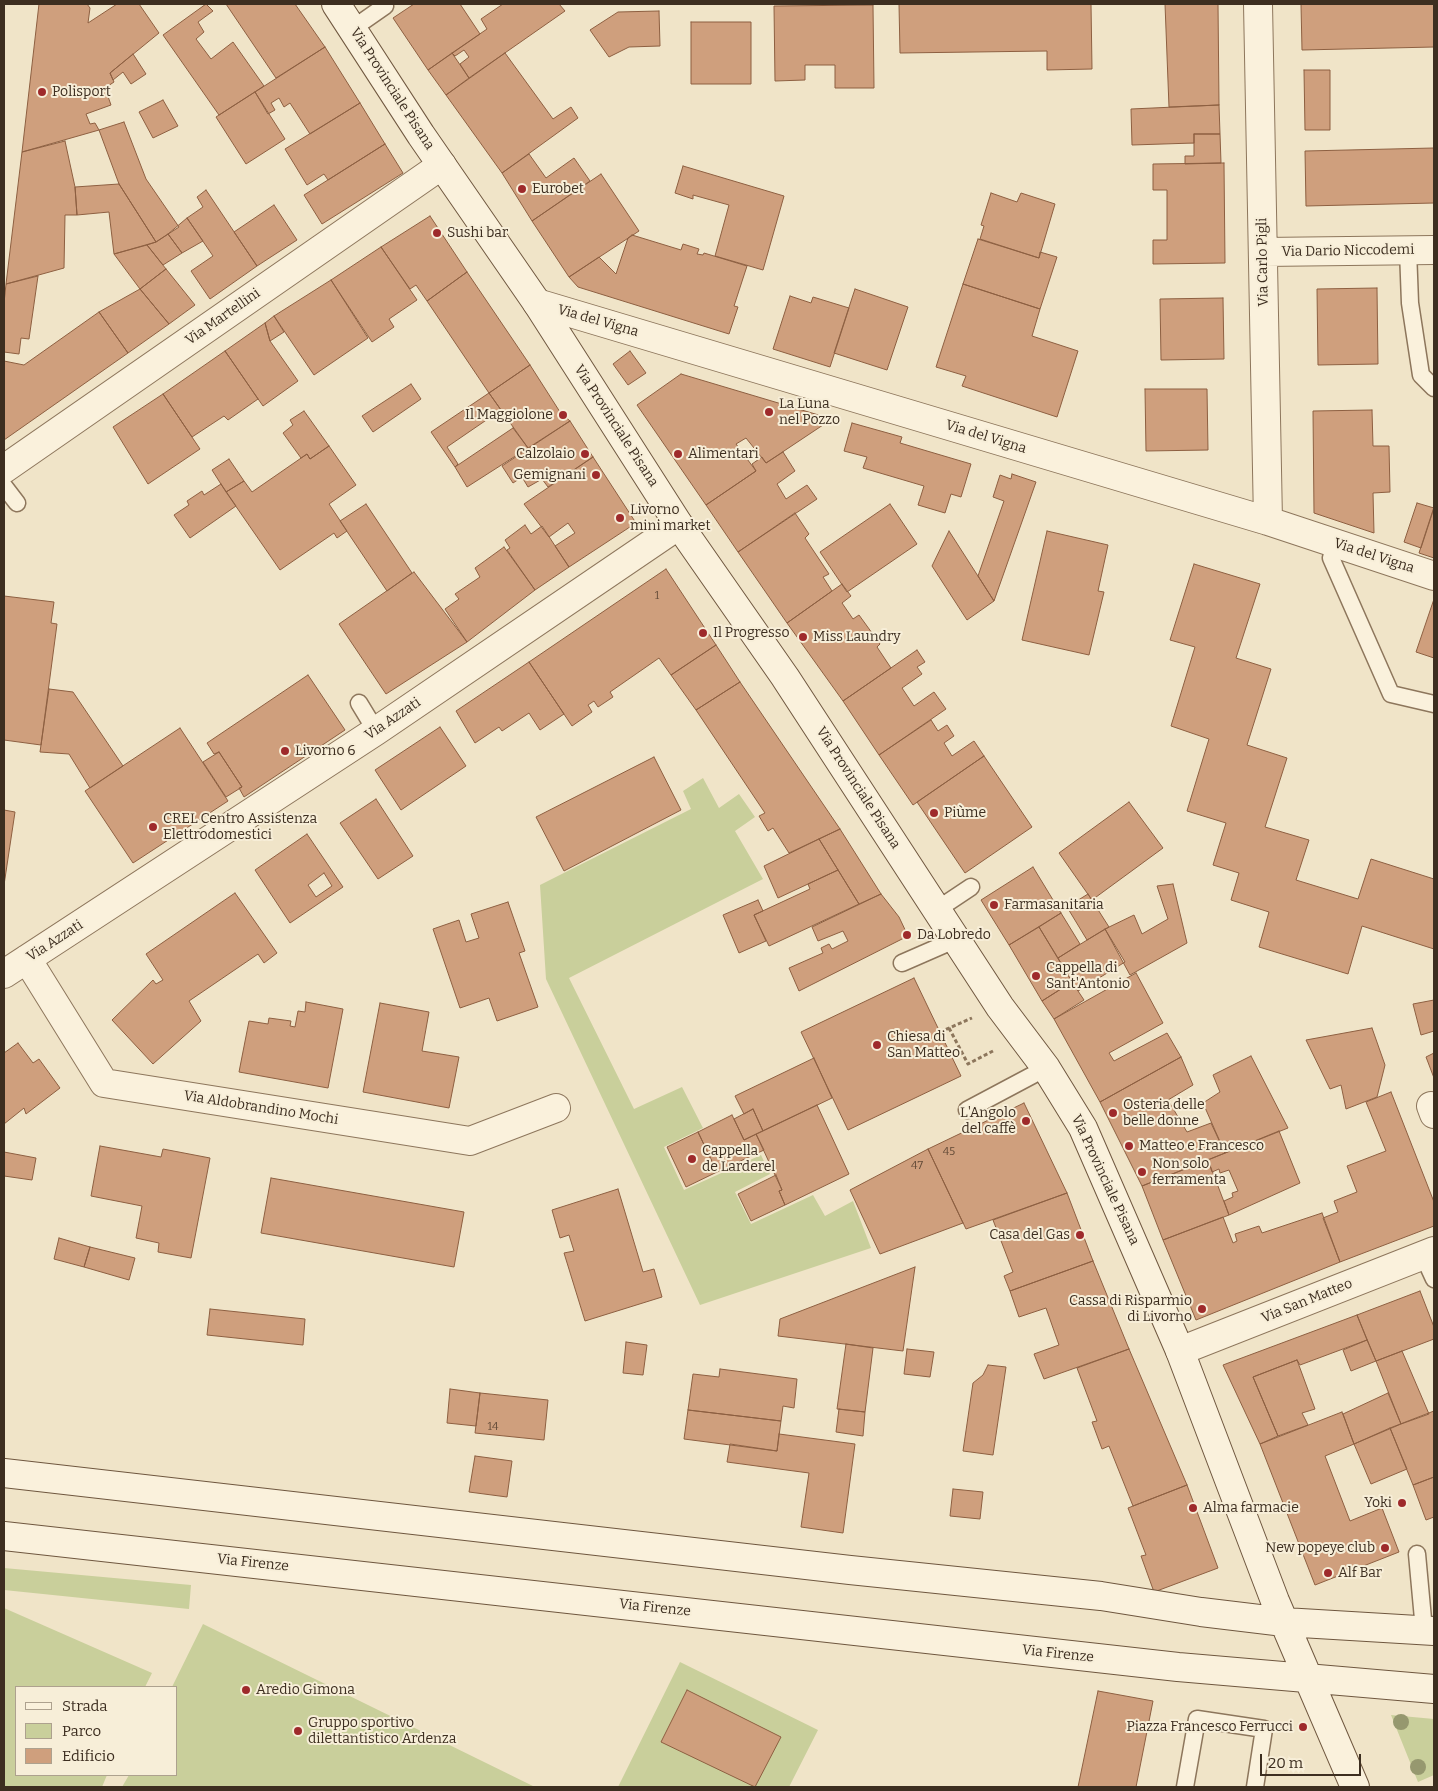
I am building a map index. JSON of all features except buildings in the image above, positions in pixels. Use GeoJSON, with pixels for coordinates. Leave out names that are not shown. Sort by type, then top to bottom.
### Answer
{"type":"FeatureCollection","features":[{"type":"Feature","properties":{"kind":"street","name":"Via Provinciale Pisana"},"geometry":{"type":"LineString","coordinates":[[336,4],[442,165],[537,303],[679,524],[785,677],[1000,1006],[1046,1068],[1083,1128],[1180,1351],[1284,1622],[1355,1787]]}},
{"type":"Feature","properties":{"kind":"street","name":"Via Carlo Pigli"},"geometry":{"type":"LineString","coordinates":[[1258,4],[1268,521]]}},
{"type":"Feature","properties":{"kind":"street","name":"Via Martellini"},"geometry":{"type":"LineString","coordinates":[[4,469],[442,165]]}},
{"type":"Feature","properties":{"kind":"street","name":"Via Dario Niccodemi"},"geometry":{"type":"LineString","coordinates":[[1263,252],[1421,250]]}},
{"type":"Feature","properties":{"kind":"street","name":"Via del Vigna"},"geometry":{"type":"LineString","coordinates":[[537,303],[1268,521],[1434,576]]}},
{"type":"Feature","properties":{"kind":"street","name":"Via Azzati"},"geometry":{"type":"LineString","coordinates":[[4,974],[376,730],[679,524]]}},
{"type":"Feature","properties":{"kind":"street","name":"Via Aldobrandino Mochi"},"geometry":{"type":"LineString","coordinates":[[27,959],[104,1083],[470,1142],[556,1108]]}},
{"type":"Feature","properties":{"kind":"street","name":"Via San Matteo"},"geometry":{"type":"LineString","coordinates":[[1180,1351],[1431,1262]]}},
{"type":"Feature","properties":{"kind":"street"},"geometry":{"type":"LineString","coordinates":[[4,1473],[850,1570],[1101,1596],[1201,1612],[1284,1622],[1429,1630]]}},
{"type":"Feature","properties":{"kind":"street","name":"Via Firenze"},"geometry":{"type":"LineString","coordinates":[[4,1536],[1159,1665],[1307,1679]]}},
{"type":"Feature","properties":{"kind":"street"},"geometry":{"type":"LineString","coordinates":[[1307,1679],[1434,1689]]}},
{"type":"Feature","properties":{"kind":"lane"},"geometry":{"type":"LineString","coordinates":[[352,29],[385,6]]}},
{"type":"Feature","properties":{"kind":"lane"},"geometry":{"type":"LineString","coordinates":[[1421,250],[1410,303],[1421,375],[1434,388]]}},
{"type":"Feature","properties":{"kind":"lane"},"geometry":{"type":"LineString","coordinates":[[4,486],[17,503]]}},
{"type":"Feature","properties":{"kind":"lane"},"geometry":{"type":"LineString","coordinates":[[1335,544],[1331,558],[1391,694],[1434,704]]}},
{"type":"Feature","properties":{"kind":"lane"},"geometry":{"type":"LineString","coordinates":[[359,703],[376,730]]}},
{"type":"Feature","properties":{"kind":"lane"},"geometry":{"type":"LineString","coordinates":[[938,909],[971,887]]}},
{"type":"Feature","properties":{"kind":"lane"},"geometry":{"type":"LineString","coordinates":[[902,963],[957,939]]}},
{"type":"Feature","properties":{"kind":"lane"},"geometry":{"type":"LineString","coordinates":[[967,1110],[1046,1068]]}},
{"type":"Feature","properties":{"kind":"lane"},"geometry":{"type":"LineString","coordinates":[[1417,1554],[1429,1630]]}},
{"type":"Feature","properties":{"kind":"lane"},"geometry":{"type":"LineString","coordinates":[[1185,1787],[1197,1718],[1264,1729],[1255,1787]]}},
{"type":"Feature","properties":{"kind":"path"},"geometry":{"type":"LineString","coordinates":[[940,1032],[968,1020]]}},
{"type":"Feature","properties":{"kind":"path"},"geometry":{"type":"LineString","coordinates":[[949,1028],[968,1064],[1000,1048]]}},
{"type":"Feature","properties":{"kind":"green space"},"geometry":{"type":"Polygon","coordinates":[[[703,778],[719,808],[739,794],[755,817],[735,831],[763,879],[569,978],[634,1109],[682,1087],[703,1128],[664,1147],[684,1190],[761,1155],[770,1174],[735,1192],[751,1224],[813,1195],[825,1216],[853,1201],[871,1248],[700,1305],[546,979],[540,885],[691,809],[683,791],[703,778]]]}},
{"type":"Feature","properties":{"kind":"green space"},"geometry":{"type":"Polygon","coordinates":[[[4,1568],[191,1585],[189,1609],[4,1590],[4,1568]]]}},
{"type":"Feature","properties":{"kind":"green space"},"geometry":{"type":"Polygon","coordinates":[[[4,1608],[152,1673],[146,1686],[15,1686],[15,1776],[107,1776],[102,1787],[4,1787],[4,1608]]]}},
{"type":"Feature","properties":{"kind":"green space","name":"Gruppo sportivo dilettantistico Ardenza"},"geometry":{"type":"Polygon","coordinates":[[[203,1624],[535,1787],[122,1787],[128,1776],[178,1776],[178,1686],[172,1686],[203,1624]]]}},
{"type":"Feature","properties":{"kind":"green space"},"geometry":{"type":"Polygon","coordinates":[[[680,1662],[818,1730],[789,1787],[618,1787],[680,1662]]]}},
{"type":"Feature","properties":{"kind":"green space"},"geometry":{"type":"Polygon","coordinates":[[[1391,1715],[1434,1719],[1434,1775],[1418,1782],[1391,1715]]]}},
{"type":"Feature","properties":{"kind":"place","name":"Polisport"},"geometry":{"type":"Point","coordinates":[42,92]}},
{"type":"Feature","properties":{"kind":"place","name":"Eurobet"},"geometry":{"type":"Point","coordinates":[522,189]}},
{"type":"Feature","properties":{"kind":"place","name":"Sushi bar"},"geometry":{"type":"Point","coordinates":[437,233]}},
{"type":"Feature","properties":{"kind":"place","name":"La Luna nel Pozzo"},"geometry":{"type":"Point","coordinates":[769,412]}},
{"type":"Feature","properties":{"kind":"place","name":"Il Maggiolone"},"geometry":{"type":"Point","coordinates":[563,415]}},
{"type":"Feature","properties":{"kind":"place","name":"Calzolaio"},"geometry":{"type":"Point","coordinates":[585,454]}},
{"type":"Feature","properties":{"kind":"place","name":"Alimentari"},"geometry":{"type":"Point","coordinates":[678,454]}},
{"type":"Feature","properties":{"kind":"place","name":"Gemignani"},"geometry":{"type":"Point","coordinates":[596,475]}},
{"type":"Feature","properties":{"kind":"place","name":"Livorno mini market"},"geometry":{"type":"Point","coordinates":[620,518]}},
{"type":"Feature","properties":{"kind":"place","name":"Il Progresso"},"geometry":{"type":"Point","coordinates":[703,633]}},
{"type":"Feature","properties":{"kind":"place","name":"Miss Laundry"},"geometry":{"type":"Point","coordinates":[803,637]}},
{"type":"Feature","properties":{"kind":"place","name":"Livorno 6"},"geometry":{"type":"Point","coordinates":[285,751]}},
{"type":"Feature","properties":{"kind":"place","name":"Piùme"},"geometry":{"type":"Point","coordinates":[934,813]}},
{"type":"Feature","properties":{"kind":"place","name":"CREL Centro Assistenza Elettrodomestici"},"geometry":{"type":"Point","coordinates":[153,827]}},
{"type":"Feature","properties":{"kind":"place","name":"Farmasanitaria"},"geometry":{"type":"Point","coordinates":[994,905]}},
{"type":"Feature","properties":{"kind":"place","name":"Da Lobredo"},"geometry":{"type":"Point","coordinates":[907,935]}},
{"type":"Feature","properties":{"kind":"place","name":"Cappella di Sant'Antonio"},"geometry":{"type":"Point","coordinates":[1036,976]}},
{"type":"Feature","properties":{"kind":"place","name":"Chiesa di San Matteo"},"geometry":{"type":"Point","coordinates":[877,1045]}},
{"type":"Feature","properties":{"kind":"place","name":"Osteria delle belle donne"},"geometry":{"type":"Point","coordinates":[1113,1113]}},
{"type":"Feature","properties":{"kind":"place","name":"L'Angolo del caffè"},"geometry":{"type":"Point","coordinates":[1026,1121]}},
{"type":"Feature","properties":{"kind":"place","name":"Matteo e Francesco"},"geometry":{"type":"Point","coordinates":[1129,1146]}},
{"type":"Feature","properties":{"kind":"place","name":"Cappella de Larderel"},"geometry":{"type":"Point","coordinates":[692,1159]}},
{"type":"Feature","properties":{"kind":"place","name":"Non solo ferramenta"},"geometry":{"type":"Point","coordinates":[1142,1172]}},
{"type":"Feature","properties":{"kind":"place","name":"Casa del Gas"},"geometry":{"type":"Point","coordinates":[1080,1235]}},
{"type":"Feature","properties":{"kind":"place","name":"Cassa di Risparmio di Livorno"},"geometry":{"type":"Point","coordinates":[1202,1309]}},
{"type":"Feature","properties":{"kind":"place","name":"Yoki"},"geometry":{"type":"Point","coordinates":[1402,1503]}},
{"type":"Feature","properties":{"kind":"place","name":"Alma farmacie"},"geometry":{"type":"Point","coordinates":[1193,1508]}},
{"type":"Feature","properties":{"kind":"place","name":"New popeye club"},"geometry":{"type":"Point","coordinates":[1385,1548]}},
{"type":"Feature","properties":{"kind":"place","name":"Alf Bar"},"geometry":{"type":"Point","coordinates":[1328,1573]}},
{"type":"Feature","properties":{"kind":"place","name":"Aredio Gimona"},"geometry":{"type":"Point","coordinates":[246,1690]}},
{"type":"Feature","properties":{"kind":"place","name":"Piazza Francesco Ferrucci"},"geometry":{"type":"Point","coordinates":[1303,1727]}},
{"type":"Feature","properties":{"kind":"place","name":"Gruppo sportivo dilettantistico Ardenza"},"geometry":{"type":"Point","coordinates":[298,1731]}}]}
